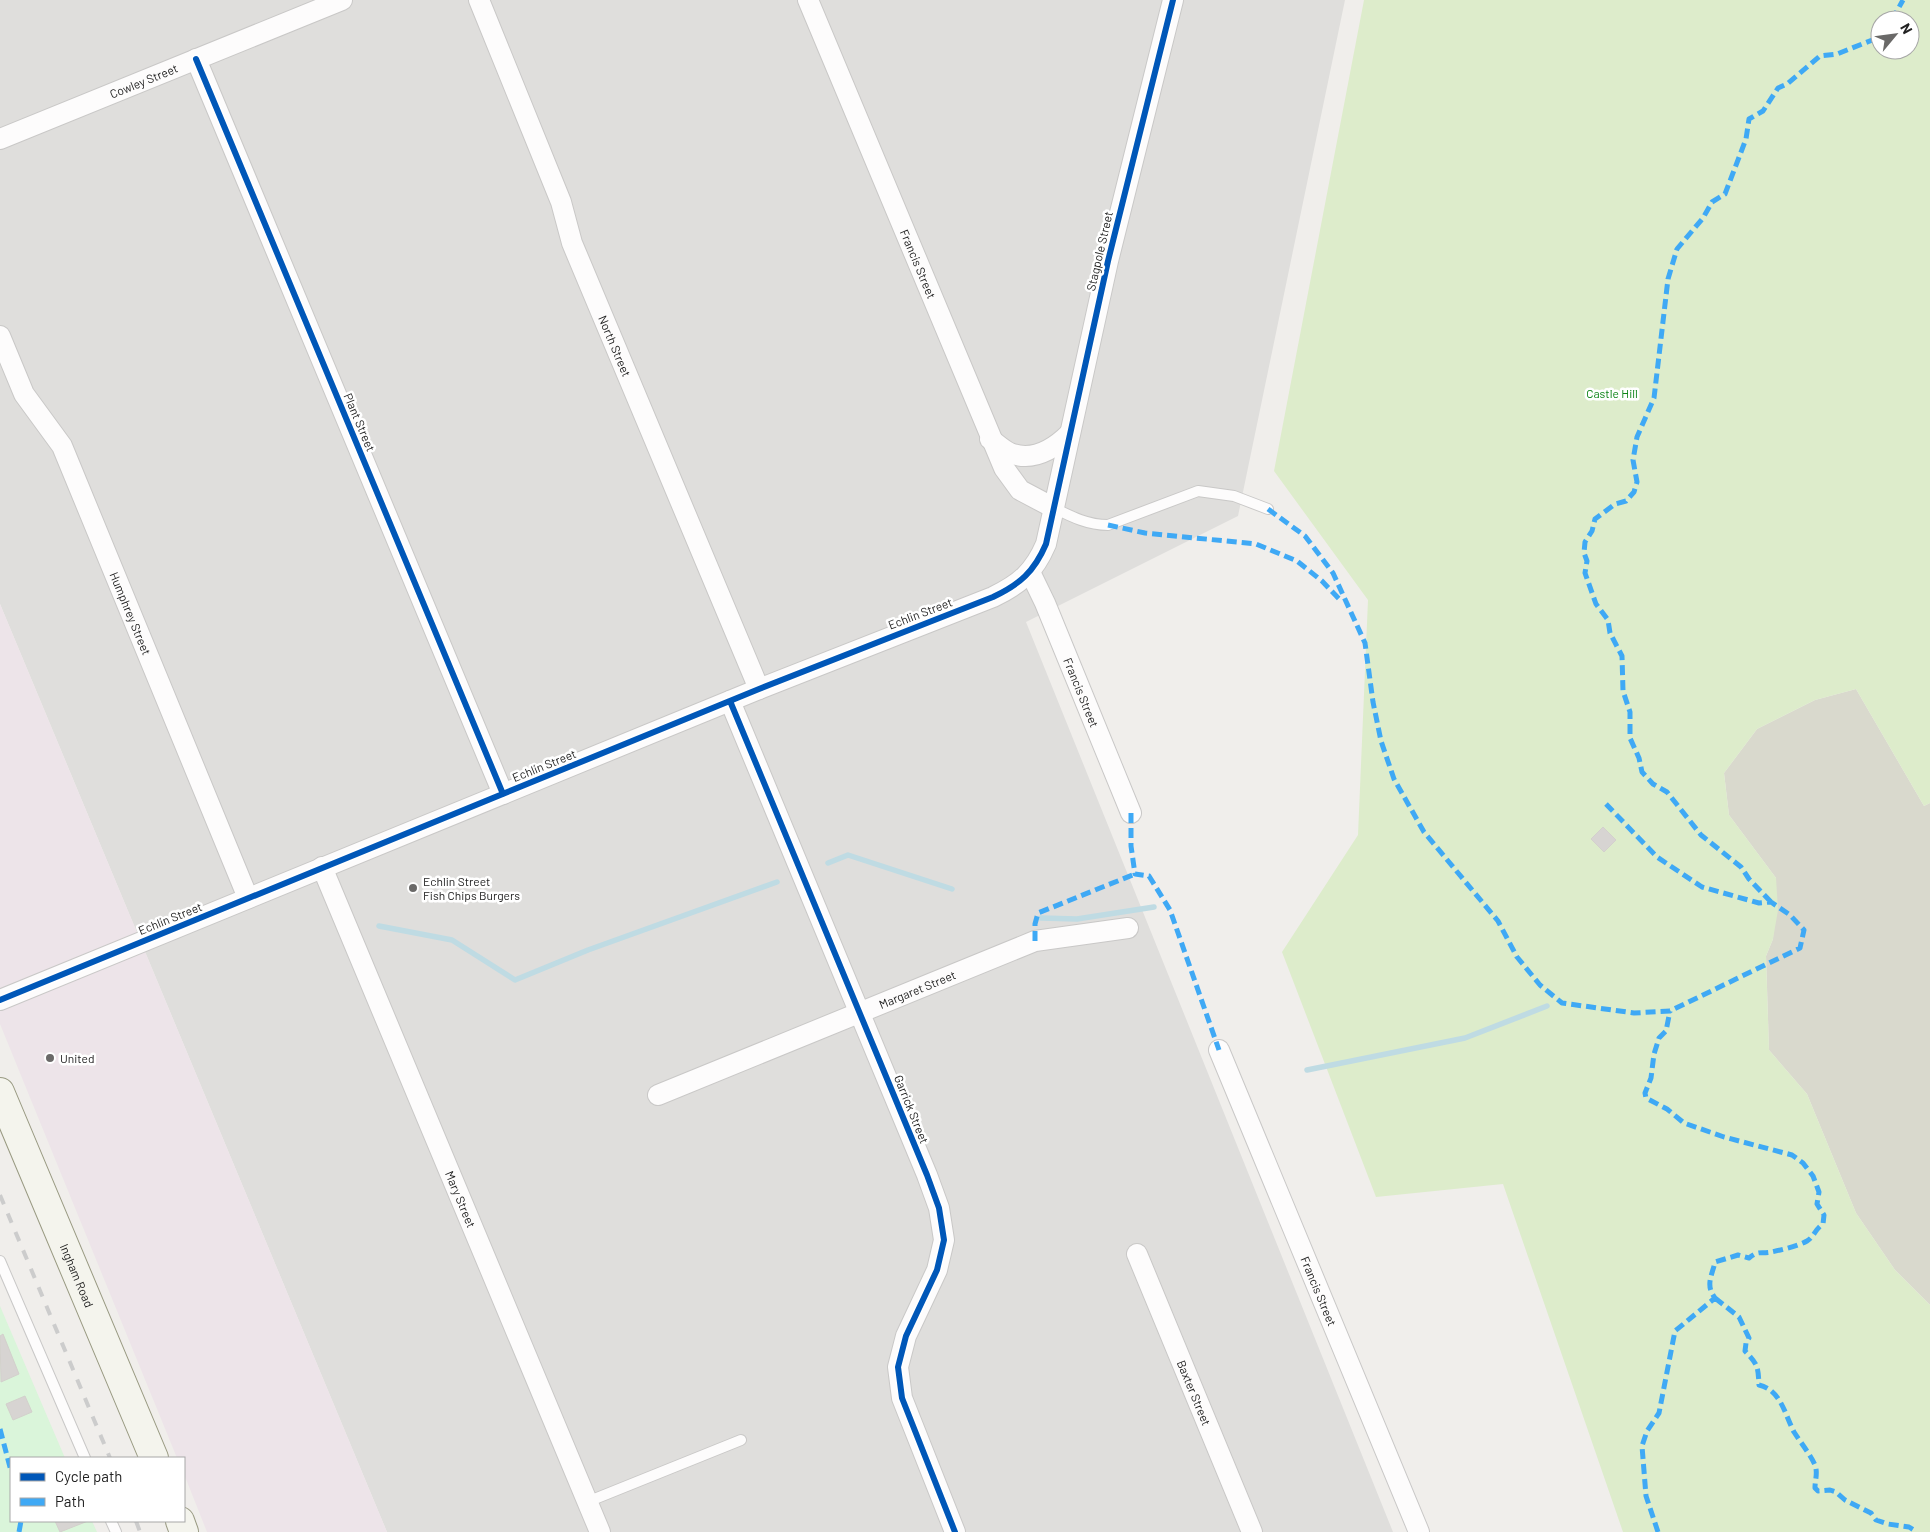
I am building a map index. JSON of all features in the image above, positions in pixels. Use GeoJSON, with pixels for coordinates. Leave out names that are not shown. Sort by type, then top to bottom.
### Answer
{"type":"FeatureCollection","features":[{"type":"Feature","properties":{"kind":"main road","name":"Ingham Road"},"geometry":{"type":"LineString","coordinates":[[0,1092],[154,1457]]}},
{"type":"Feature","properties":{"kind":"street","name":"Cowley Street"},"geometry":{"type":"LineString","coordinates":[[0,139],[342,0]]}},
{"type":"Feature","properties":{"kind":"street","name":"North Street"},"geometry":{"type":"LineString","coordinates":[[479,0],[561,202],[572,243],[759,689]]}},
{"type":"Feature","properties":{"kind":"street","name":"Francis Street"},"geometry":{"type":"LineString","coordinates":[[808,0],[1004,468],[1020,490],[1054,508]]}},
{"type":"Feature","properties":{"kind":"street","name":"Stagpole Street"},"geometry":{"type":"LineString","coordinates":[[1054,508],[1108,260],[1173,0]]}},
{"type":"Feature","properties":{"kind":"street","name":"Plant Street"},"geometry":{"type":"LineString","coordinates":[[196,59],[503,794]]}},
{"type":"Feature","properties":{"kind":"street","name":"Humphrey Street"},"geometry":{"type":"LineString","coordinates":[[0,336],[24,394],[62,446],[248,898]]}},
{"type":"Feature","properties":{"kind":"street"},"geometry":{"type":"LineString","coordinates":[[990,438],[1008,452],[1021,456],[1045,452],[1056,446],[1070,433]]}},
{"type":"Feature","properties":{"kind":"street","name":"Echlin Street"},"geometry":{"type":"LineString","coordinates":[[0,1000],[759,689],[993,597],[1011,588],[1030,572],[1046,544],[1054,508]]}},
{"type":"Feature","properties":{"kind":"street","name":"Francis Street"},"geometry":{"type":"LineString","coordinates":[[1030,572],[1131,813]]}},
{"type":"Feature","properties":{"kind":"street","name":"Garrick Street"},"geometry":{"type":"LineString","coordinates":[[730,701],[860,1012],[939,1208],[944,1240],[937,1270],[906,1336],[898,1367],[902,1398],[955,1532]]}},
{"type":"Feature","properties":{"kind":"street","name":"Mary Street"},"geometry":{"type":"LineString","coordinates":[[322,867],[600,1532]]}},
{"type":"Feature","properties":{"kind":"street","name":"Margaret Street"},"geometry":{"type":"LineString","coordinates":[[658,1095],[1035,941],[1128,928]]}},
{"type":"Feature","properties":{"kind":"street","name":"Francis Street"},"geometry":{"type":"LineString","coordinates":[[1219,1050],[1419,1532]]}},
{"type":"Feature","properties":{"kind":"street","name":"Baxter Street"},"geometry":{"type":"LineString","coordinates":[[1137,1254],[1252,1532]]}},
{"type":"Feature","properties":{"kind":"lane"},"geometry":{"type":"LineString","coordinates":[[1054,508],[1080,521],[1095,525],[1108,524],[1198,490],[1234,496],[1268,509]]}},
{"type":"Feature","properties":{"kind":"lane"},"geometry":{"type":"LineString","coordinates":[[0,1261],[85,1457]]}},
{"type":"Feature","properties":{"kind":"lane"},"geometry":{"type":"LineString","coordinates":[[587,1502],[741,1440]]}},
{"type":"Feature","properties":{"kind":"shaded area"},"geometry":{"type":"Polygon","coordinates":[[[0,0],[1345,0],[1238,516],[1026,622],[1393,1532],[387,1532],[0,604],[0,0]]]}},
{"type":"Feature","properties":{"kind":"shaded area"},"geometry":{"type":"Polygon","coordinates":[[[0,604],[387,1532],[207,1532],[185,1477],[185,1457],[177,1457],[0,1024],[0,604]]]}},
{"type":"Feature","properties":{"kind":"shaded area"},"geometry":{"type":"Polygon","coordinates":[[[1856,689],[1924,806],[1930,803],[1930,1305],[1895,1270],[1856,1213],[1807,1094],[1769,1050],[1766,956],[1773,939],[1776,878],[1729,815],[1724,773],[1757,729],[1815,700],[1856,689]]]}},
{"type":"Feature","properties":{"kind":"green space","name":"Castle Hill"},"geometry":{"type":"Polygon","coordinates":[[[1364,0],[1930,0],[1930,803],[1924,806],[1856,689],[1815,700],[1757,729],[1724,773],[1729,815],[1776,878],[1778,910],[1773,939],[1766,956],[1769,1050],[1807,1094],[1856,1213],[1895,1270],[1930,1305],[1930,1532],[1623,1532],[1503,1184],[1376,1197],[1282,952],[1358,835],[1368,600],[1274,471],[1364,0]]]}},
{"type":"Feature","properties":{"kind":"green space"},"geometry":{"type":"Polygon","coordinates":[[[0,1306],[65,1457],[10,1457],[10,1522],[92,1522],[97,1532],[0,1532],[0,1306]]]}},
{"type":"Feature","properties":{"kind":"building"},"geometry":{"type":"Polygon","coordinates":[[[1603,827],[1616,840],[1604,852],[1591,839],[1603,827]]]}},
{"type":"Feature","properties":{"kind":"building"},"geometry":{"type":"Polygon","coordinates":[[[3,1334],[19,1374],[1,1382],[0,1336],[3,1334]]]}},
{"type":"Feature","properties":{"kind":"building"},"geometry":{"type":"Polygon","coordinates":[[[25,1396],[32,1412],[13,1420],[6,1404],[25,1396]]]}},
{"type":"Feature","properties":{"kind":"building"},"geometry":{"type":"Polygon","coordinates":[[[55,1522],[85,1522],[60,1532],[55,1522]]]}},
{"type":"Feature","properties":{"kind":"waterway"},"geometry":{"type":"LineString","coordinates":[[828,863],[848,855],[952,889]]}},
{"type":"Feature","properties":{"kind":"waterway"},"geometry":{"type":"LineString","coordinates":[[379,926],[452,940],[515,980],[588,950],[777,882]]}},
{"type":"Feature","properties":{"kind":"waterway"},"geometry":{"type":"LineString","coordinates":[[1041,918],[1077,919],[1154,907]]}},
{"type":"Feature","properties":{"kind":"waterway"},"geometry":{"type":"LineString","coordinates":[[1307,1070],[1465,1038],[1547,1006]]}},
{"type":"Feature","properties":{"kind":"railway"},"geometry":{"type":"LineString","coordinates":[[0,1195],[110,1457]]}},
{"type":"Feature","properties":{"kind":"railway"},"geometry":{"type":"LineString","coordinates":[[136,1522],[140,1532]]}},
{"type":"Feature","properties":{"kind":"marked path"},"geometry":{"type":"LineString","coordinates":[[1898,10],[1903,0]]}},
{"type":"Feature","properties":{"kind":"marked path"},"geometry":{"type":"LineString","coordinates":[[1771,902],[1749,879],[1741,867],[1701,835],[1667,792],[1653,784],[1642,772],[1639,758],[1630,738],[1630,712],[1623,691],[1622,656],[1610,633],[1608,620],[1596,604],[1585,573],[1587,561],[1584,553],[1585,542],[1592,531],[1595,519],[1615,504],[1626,501],[1634,492],[1637,482],[1633,460],[1637,437],[1654,398],[1668,279],[1677,249],[1703,218],[1712,202],[1725,194],[1746,139],[1749,119],[1763,111],[1778,88],[1787,84],[1820,56],[1837,54],[1870,41]]}},
{"type":"Feature","properties":{"kind":"marked path"},"geometry":{"type":"LineString","coordinates":[[1268,509],[1305,536],[1333,573],[1365,643],[1373,702],[1381,741],[1394,779],[1424,832],[1498,921],[1517,957],[1540,985],[1562,1003],[1634,1013],[1670,1011],[1800,948],[1804,930],[1790,915],[1771,902],[1759,903],[1702,887],[1657,857],[1606,804]]}},
{"type":"Feature","properties":{"kind":"marked path"},"geometry":{"type":"LineString","coordinates":[[1108,525],[1145,533],[1256,544],[1297,561],[1322,581],[1342,602]]}},
{"type":"Feature","properties":{"kind":"marked path"},"geometry":{"type":"LineString","coordinates":[[1131,813],[1131,846],[1135,874],[1149,876],[1170,910],[1219,1050]]}},
{"type":"Feature","properties":{"kind":"marked path"},"geometry":{"type":"LineString","coordinates":[[1035,941],[1035,924],[1038,913],[1135,874]]}},
{"type":"Feature","properties":{"kind":"marked path"},"geometry":{"type":"LineString","coordinates":[[1658,1532],[1646,1496],[1642,1446],[1647,1431],[1659,1413],[1675,1331],[1715,1298],[1710,1289],[1715,1262],[1738,1255],[1749,1258],[1757,1253],[1767,1253],[1803,1243],[1823,1224],[1824,1215],[1817,1204],[1819,1192],[1813,1176],[1803,1163],[1792,1155],[1724,1137],[1684,1123],[1667,1109],[1646,1098],[1645,1093],[1651,1078],[1654,1054],[1659,1038],[1666,1031],[1670,1011]]}},
{"type":"Feature","properties":{"kind":"marked path"},"geometry":{"type":"LineString","coordinates":[[1715,1298],[1739,1317],[1749,1338],[1745,1351],[1757,1366],[1759,1385],[1772,1392],[1777,1398],[1794,1432],[1815,1465],[1815,1488],[1818,1491],[1830,1490],[1836,1492],[1845,1500],[1871,1513],[1876,1520],[1909,1527],[1917,1532]]}},
{"type":"Feature","properties":{"kind":"marked path"},"geometry":{"type":"LineString","coordinates":[[0,1429],[10,1467]]}},
{"type":"Feature","properties":{"kind":"marked path"},"geometry":{"type":"LineString","coordinates":[[19,1532],[21,1522]]}},
{"type":"Feature","properties":{"kind":"cycle path"},"geometry":{"type":"LineString","coordinates":[[0,1000],[759,689],[993,597],[1018,582],[1031,570],[1046,544],[1108,261],[1173,0]]}},
{"type":"Feature","properties":{"kind":"cycle path"},"geometry":{"type":"LineString","coordinates":[[196,59],[503,794]]}},
{"type":"Feature","properties":{"kind":"cycle path"},"geometry":{"type":"LineString","coordinates":[[730,701],[939,1208],[944,1240],[937,1270],[906,1336],[898,1367],[902,1398],[955,1532]]}},
{"type":"Feature","properties":{"kind":"place","name":"Echlin Street Fish Chips Burgers"},"geometry":{"type":"Point","coordinates":[413,888]}},
{"type":"Feature","properties":{"kind":"place","name":"United"},"geometry":{"type":"Point","coordinates":[50,1058]}}]}
